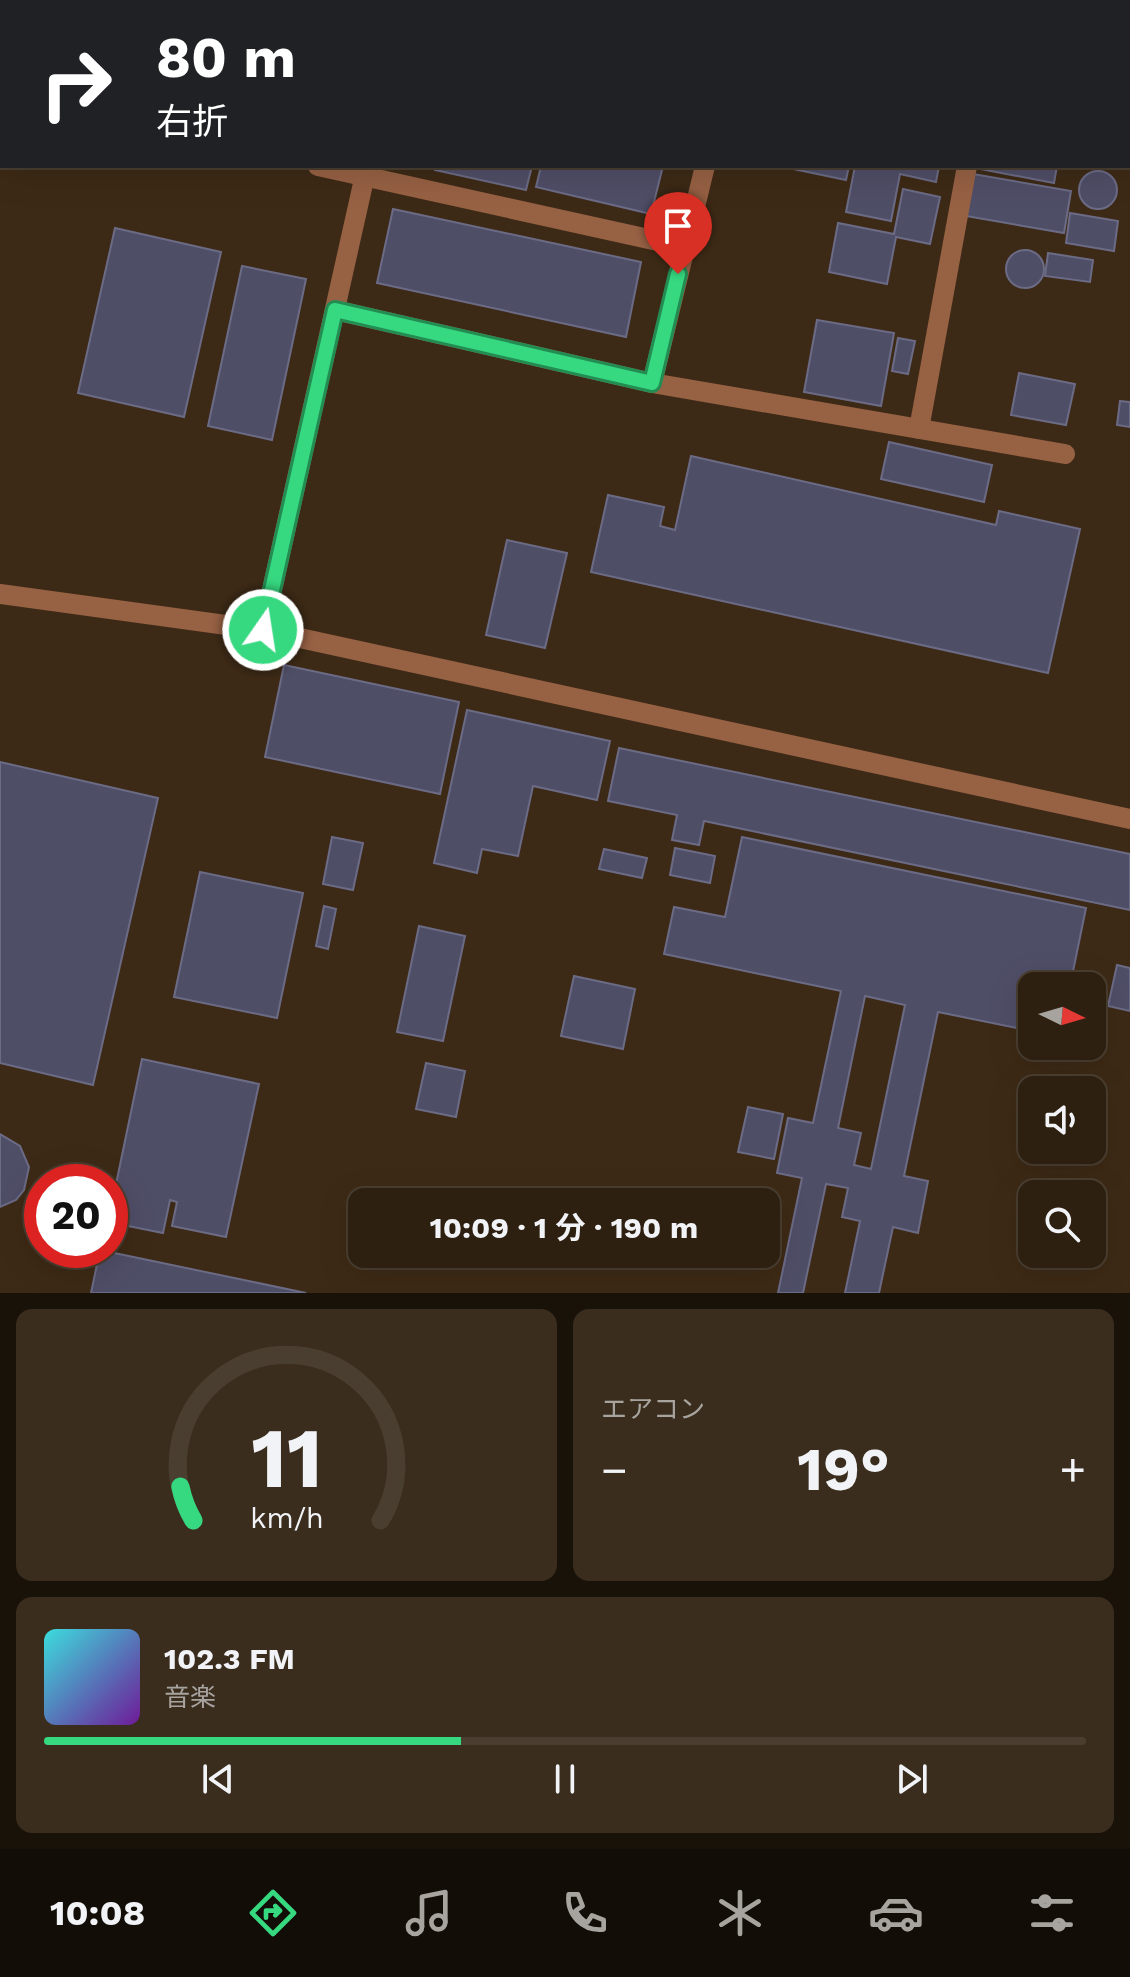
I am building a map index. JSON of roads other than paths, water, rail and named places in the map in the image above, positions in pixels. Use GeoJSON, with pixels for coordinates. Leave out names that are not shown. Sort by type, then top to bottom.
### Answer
{"type":"FeatureCollection","features":[{"type":"Feature","properties":{"kind":"lane"},"geometry":{"type":"LineString","coordinates":[[342,168],[366,170],[685,247]]}},
{"type":"Feature","properties":{"kind":"lane"},"geometry":{"type":"LineString","coordinates":[[652,383],[705,168]]}},
{"type":"Feature","properties":{"kind":"lane"},"geometry":{"type":"LineString","coordinates":[[919,429],[967,168]]}},
{"type":"Feature","properties":{"kind":"lane"},"geometry":{"type":"LineString","coordinates":[[263,630],[366,170]]}},
{"type":"Feature","properties":{"kind":"lane"},"geometry":{"type":"LineString","coordinates":[[335,310],[652,383],[1065,454]]}},
{"type":"Feature","properties":{"kind":"lane"},"geometry":{"type":"LineString","coordinates":[[0,594],[263,630],[1130,819]]}}]}
